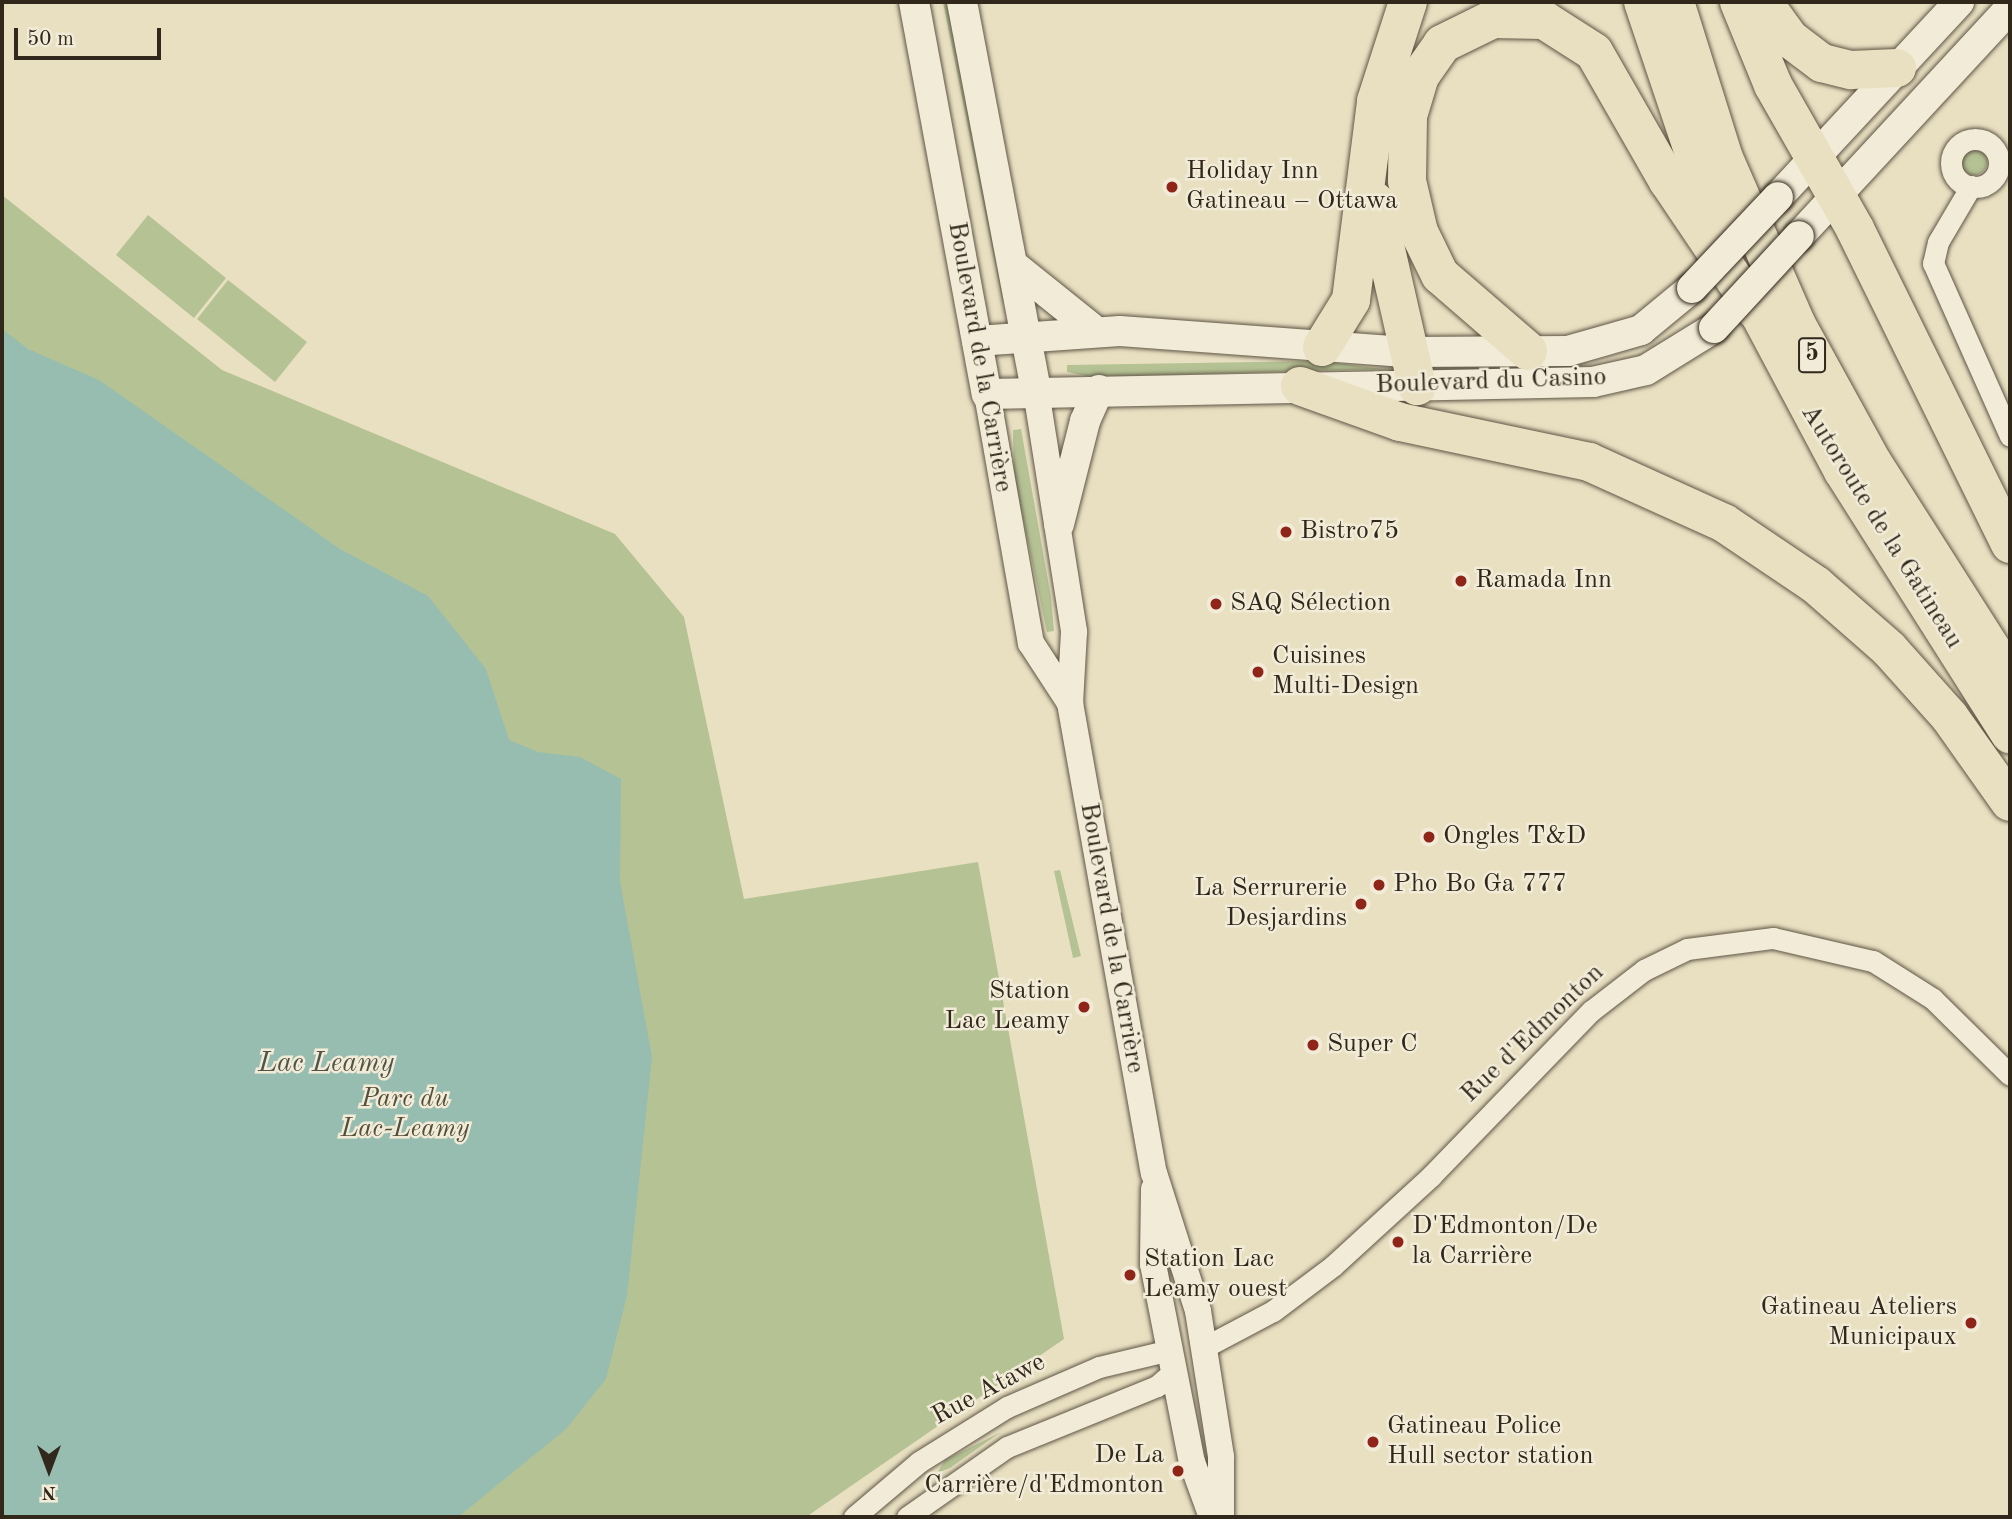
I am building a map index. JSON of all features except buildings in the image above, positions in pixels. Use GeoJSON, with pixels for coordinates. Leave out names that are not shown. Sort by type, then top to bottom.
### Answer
{"type":"FeatureCollection","features":[{"type":"Feature","properties":{"kind":"highway"},"geometry":{"type":"LineString","coordinates":[[1322,346],[1351,300],[1379,84],[1408,2]]}},
{"type":"Feature","properties":{"kind":"highway","name":"Autoroute de la Gatineau"},"geometry":{"type":"LineString","coordinates":[[1643,2],[1684,139],[1755,310],[1843,471],[2010,734]]}},
{"type":"Feature","properties":{"kind":"highway","name":"Autoroute de la Gatineau"},"geometry":{"type":"LineString","coordinates":[[1675,2],[1729,170],[1797,325],[1873,463],[2010,678]]}},
{"type":"Feature","properties":{"kind":"highway"},"geometry":{"type":"LineString","coordinates":[[1739,2],[1773,85],[1837,196],[2010,544]]}},
{"type":"Feature","properties":{"kind":"highway"},"geometry":{"type":"LineString","coordinates":[[1763,2],[1790,39],[1822,63],[1851,70],[1897,68]]}},
{"type":"Feature","properties":{"kind":"highway"},"geometry":{"type":"LineString","coordinates":[[1528,351],[1440,275],[1419,232],[1407,181],[1408,116],[1420,76],[1448,40],[1493,19],[1544,20],[1594,51],[1668,181],[1755,310]]}},
{"type":"Feature","properties":{"kind":"highway"},"geometry":{"type":"LineString","coordinates":[[1369,167],[1413,369]]}},
{"type":"Feature","properties":{"kind":"highway"},"geometry":{"type":"LineString","coordinates":[[1300,386],[1400,422],[1589,462],[1724,523],[1808,579],[1873,634],[1942,707],[2010,802]]}},
{"type":"Feature","properties":{"kind":"main road","name":"Boulevard de la Carrière"},"geometry":{"type":"LineString","coordinates":[[914,2],[987,394]]}},
{"type":"Feature","properties":{"kind":"main road","name":"Boulevard de la Carrière"},"geometry":{"type":"LineString","coordinates":[[962,2],[1036,391]]}},
{"type":"Feature","properties":{"kind":"main road","name":"Boulevard du Casino"},"geometry":{"type":"LineString","coordinates":[[987,394],[1300,386],[1528,351],[1616,342],[1656,320],[1692,289],[1958,2]]}},
{"type":"Feature","properties":{"kind":"main road","name":"Boulevard du Casino"},"geometry":{"type":"LineString","coordinates":[[977,341],[1095,331],[1322,346],[1413,369],[1607,381],[1659,364],[1714,328],[1977,40],[2010,8]]}},
{"type":"Feature","properties":{"kind":"main road"},"geometry":{"type":"LineString","coordinates":[[1977,40],[2010,40]]}},
{"type":"Feature","properties":{"kind":"main road"},"geometry":{"type":"LineString","coordinates":[[1013,265],[1095,331]]}},
{"type":"Feature","properties":{"kind":"main road"},"geometry":{"type":"LineString","coordinates":[[1059,524],[1085,421],[1099,390]]}},
{"type":"Feature","properties":{"kind":"street"},"geometry":{"type":"LineString","coordinates":[[1971,186],[1938,242],[1934,263],[2010,436]]}},
{"type":"Feature","properties":{"kind":"street","name":"Boulevard de la Carrière"},"geometry":{"type":"LineString","coordinates":[[1036,391],[1074,632],[1070,703],[1154,1173],[1184,1255],[1203,1348],[1221,1457],[1221,1517]]}},
{"type":"Feature","properties":{"kind":"street","name":"Boulevard de la Carrière"},"geometry":{"type":"LineString","coordinates":[[987,394],[1031,643],[1070,703]]}},
{"type":"Feature","properties":{"kind":"street","name":"Rue d'Edmonton"},"geometry":{"type":"LineString","coordinates":[[1203,1348],[1273,1311],[1334,1265],[1431,1176],[1591,1010],[1644,970],[1687,949],[1773,938],[1873,961],[1933,999],[2010,1075]]}},
{"type":"Feature","properties":{"kind":"street","name":"Boulevard de la Carrière"},"geometry":{"type":"LineString","coordinates":[[1154,1173],[1153,1264],[1192,1462],[1212,1517]]}},
{"type":"Feature","properties":{"kind":"street"},"geometry":{"type":"LineString","coordinates":[[907,1517],[1007,1447],[1157,1386],[1172,1361],[1203,1348]]}},
{"type":"Feature","properties":{"kind":"street","name":"Rue Atawe"},"geometry":{"type":"LineString","coordinates":[[854,1517],[919,1462],[1007,1407],[1099,1367],[1172,1361]]}},
{"type":"Feature","properties":{"kind":"green space"},"geometry":{"type":"Polygon","coordinates":[[[943,2],[947,2],[1007,302],[1003,303],[943,2]]]}},
{"type":"Feature","properties":{"kind":"green space"},"geometry":{"type":"Polygon","coordinates":[[[1974,149],[1983,153],[1987,162],[1983,171],[1974,175],[1965,171],[1961,162],[1965,153],[1974,149]]]}},
{"type":"Feature","properties":{"kind":"green space","name":"Lac Leamy"},"geometry":{"type":"Polygon","coordinates":[[[2,195],[222,370],[615,534],[684,617],[744,899],[978,862],[1064,1339],[806,1517],[2,1517],[2,195]]]}},
{"type":"Feature","properties":{"kind":"green space"},"geometry":{"type":"Polygon","coordinates":[[[148,215],[226,278],[194,318],[116,255],[148,215]]]}},
{"type":"Feature","properties":{"kind":"green space"},"geometry":{"type":"Polygon","coordinates":[[[228,280],[307,342],[275,382],[197,319],[228,280]]]}},
{"type":"Feature","properties":{"kind":"green space"},"geometry":{"type":"Polygon","coordinates":[[[1321,361],[1383,369],[1090,377],[1067,372],[1067,365],[1321,361]]]}},
{"type":"Feature","properties":{"kind":"green space"},"geometry":{"type":"Polygon","coordinates":[[[1021,429],[1051,597],[1054,631],[1047,632],[1014,477],[1013,430],[1021,429]]]}},
{"type":"Feature","properties":{"kind":"green space"},"geometry":{"type":"Polygon","coordinates":[[[1060,870],[1081,956],[1073,958],[1054,871],[1060,870]]]}},
{"type":"Feature","properties":{"kind":"green space"},"geometry":{"type":"Polygon","coordinates":[[[1001,1432],[950,1468],[937,1473],[945,1460],[1001,1432]]]}},
{"type":"Feature","properties":{"kind":"water","name":"Lac Leamy"},"geometry":{"type":"Polygon","coordinates":[[[2,329],[28,349],[99,380],[340,549],[428,596],[486,669],[509,740],[538,752],[580,757],[621,779],[620,881],[652,1057],[627,1296],[606,1379],[566,1429],[458,1517],[2,1517],[2,329]]]}},
{"type":"Feature","properties":{"kind":"place","name":"Holiday Inn Gatineau – Ottawa"},"geometry":{"type":"Point","coordinates":[1172,187]}},
{"type":"Feature","properties":{"kind":"place","name":"Bistro75"},"geometry":{"type":"Point","coordinates":[1286,532]}},
{"type":"Feature","properties":{"kind":"place","name":"Ramada Inn"},"geometry":{"type":"Point","coordinates":[1461,581]}},
{"type":"Feature","properties":{"kind":"place","name":"SAQ Sélection"},"geometry":{"type":"Point","coordinates":[1216,604]}},
{"type":"Feature","properties":{"kind":"place","name":"Cuisines Multi-Design"},"geometry":{"type":"Point","coordinates":[1258,672]}},
{"type":"Feature","properties":{"kind":"place","name":"Ongles T&D"},"geometry":{"type":"Point","coordinates":[1429,837]}},
{"type":"Feature","properties":{"kind":"place","name":"Pho Bo Ga 777"},"geometry":{"type":"Point","coordinates":[1379,885]}},
{"type":"Feature","properties":{"kind":"place","name":"La Serrurerie Desjardins"},"geometry":{"type":"Point","coordinates":[1361,904]}},
{"type":"Feature","properties":{"kind":"place","name":"Station Lac Leamy"},"geometry":{"type":"Point","coordinates":[1084,1007]}},
{"type":"Feature","properties":{"kind":"place","name":"Super C"},"geometry":{"type":"Point","coordinates":[1313,1045]}},
{"type":"Feature","properties":{"kind":"place","name":"D'Edmonton/De la Carrière"},"geometry":{"type":"Point","coordinates":[1398,1242]}},
{"type":"Feature","properties":{"kind":"place","name":"Station Lac Leamy ouest"},"geometry":{"type":"Point","coordinates":[1130,1275]}},
{"type":"Feature","properties":{"kind":"place","name":"Gatineau Ateliers Municipaux"},"geometry":{"type":"Point","coordinates":[1971,1323]}},
{"type":"Feature","properties":{"kind":"place","name":"Gatineau Police Hull sector station"},"geometry":{"type":"Point","coordinates":[1373,1442]}},
{"type":"Feature","properties":{"kind":"place","name":"De La Carrière/d'Edmonton"},"geometry":{"type":"Point","coordinates":[1178,1471]}},
{"type":"Feature","properties":{"kind":"park label","name":"Parc du Lac-Leamy"},"geometry":{"type":"Point","coordinates":[405,1115]}}]}
